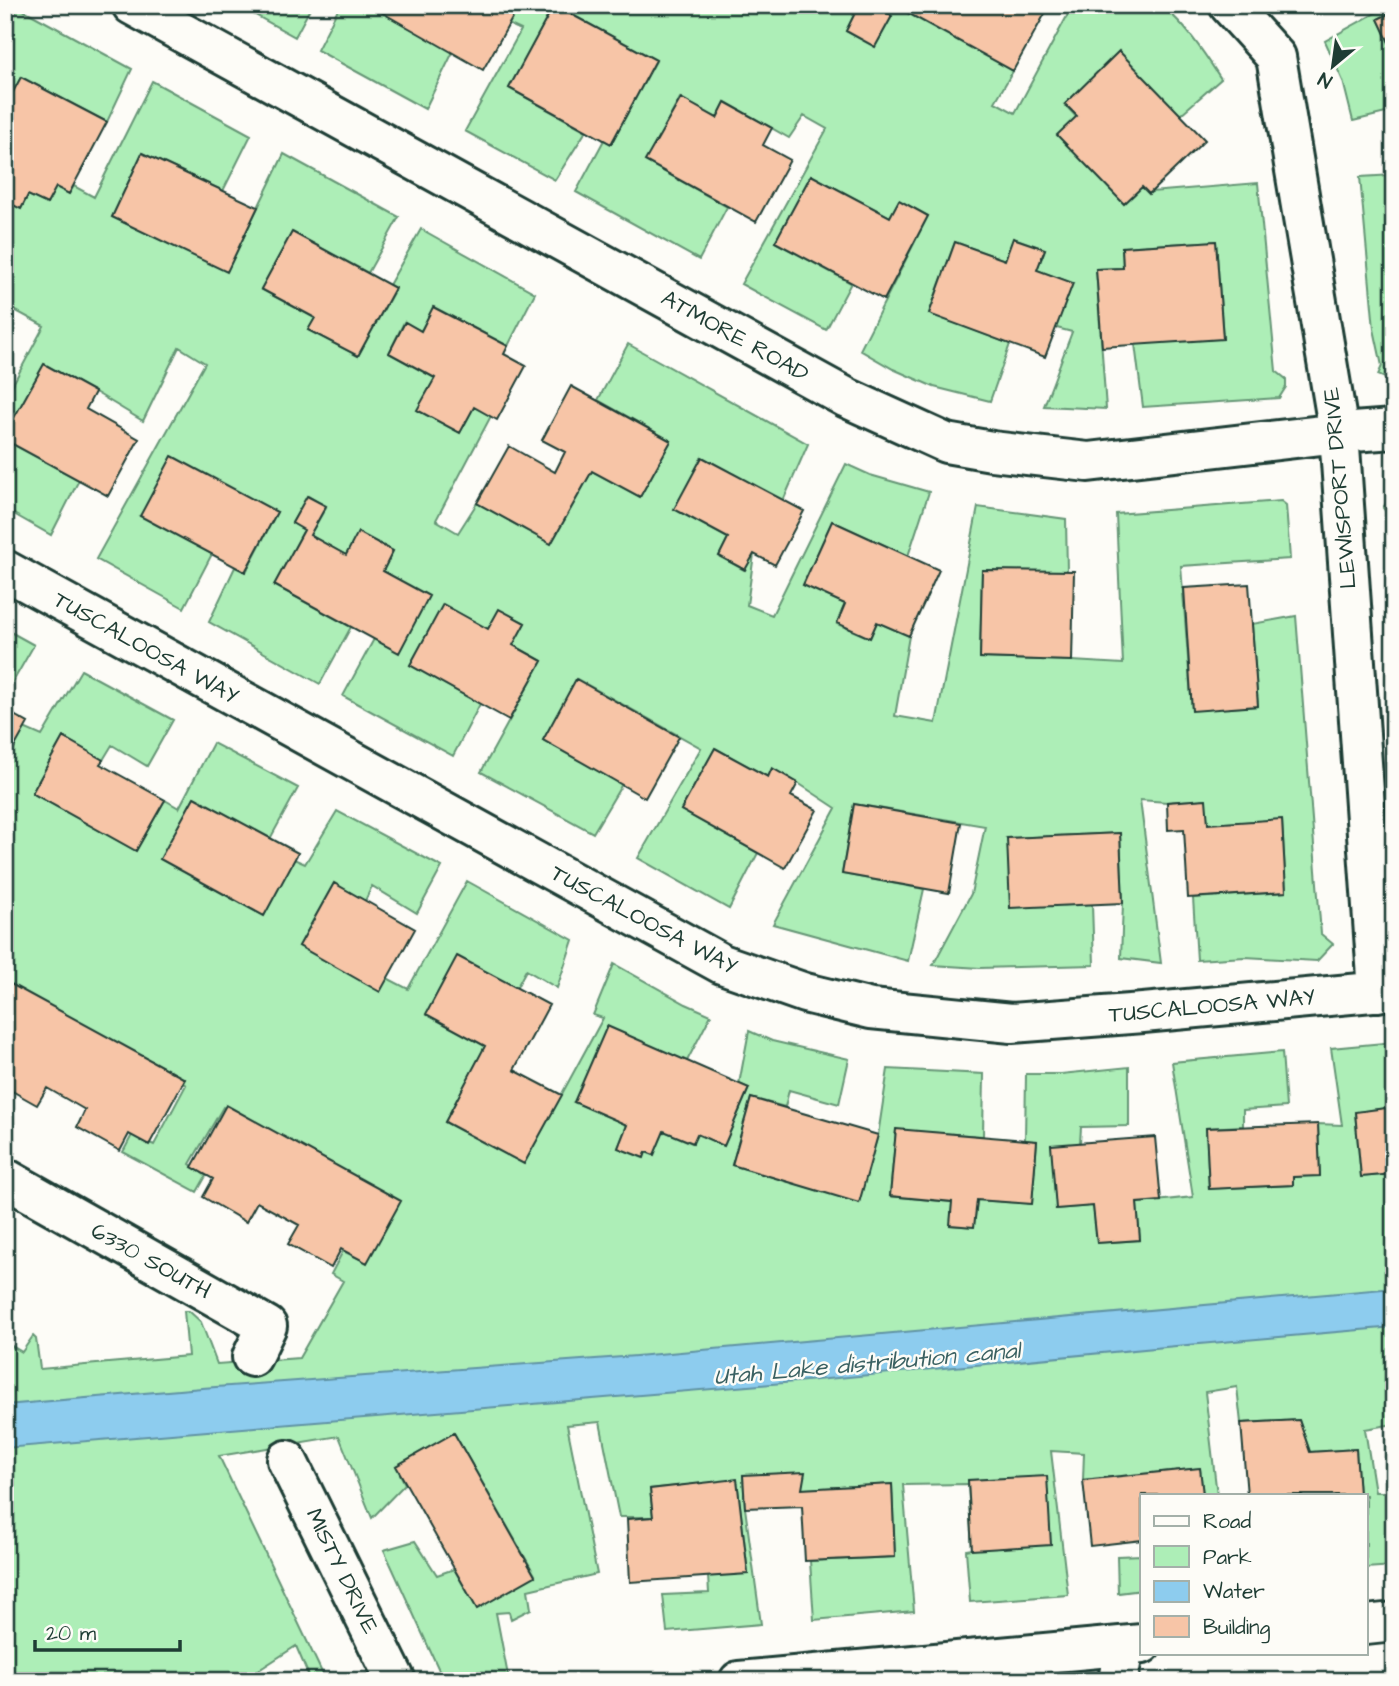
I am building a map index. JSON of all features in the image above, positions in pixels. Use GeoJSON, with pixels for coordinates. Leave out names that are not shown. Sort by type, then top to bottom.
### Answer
{"type":"FeatureCollection","features":[{"type":"Feature","properties":{"kind":"street","name":"ATMORE ROAD"},"geometry":{"type":"LineString","coordinates":[[132,5],[847,398],[946,443],[992,452],[1088,462],[1394,429]]}},
{"type":"Feature","properties":{"kind":"street","name":"LEWISPORT DRIVE"},"geometry":{"type":"LineString","coordinates":[[1230,5],[1276,57],[1339,433],[1386,991]]}},
{"type":"Feature","properties":{"kind":"street","name":"TUSCALOOSA WAY"},"geometry":{"type":"LineString","coordinates":[[5,570],[722,964],[805,993],[871,1009],[1012,1023],[1386,991]]}},
{"type":"Feature","properties":{"kind":"street","name":"6330 SOUTH"},"geometry":{"type":"LineString","coordinates":[[5,1178],[267,1326],[252,1357]]}},
{"type":"Feature","properties":{"kind":"street","name":"MISTY DRIVE"},"geometry":{"type":"LineString","coordinates":[[287,1460],[396,1681]]}},
{"type":"Feature","properties":{"kind":"street"},"geometry":{"type":"LineString","coordinates":[[1368,1625],[1394,1622]]}},
{"type":"Feature","properties":{"kind":"street"},"geometry":{"type":"LineString","coordinates":[[739,1681],[1128,1657]]}},
{"type":"Feature","properties":{"kind":"green space"},"geometry":{"type":"Polygon","coordinates":[[[1133,4],[1161,7],[1186,29],[1221,79],[1180,115],[1065,105],[1142,187],[1151,192],[1258,183],[1276,371],[1286,379],[1286,387],[1279,398],[1143,407],[1135,344],[1223,338],[1216,241],[1122,247],[1123,268],[1096,269],[1106,409],[1044,406],[1072,332],[1053,327],[1072,283],[1037,270],[1045,249],[1014,238],[1005,260],[955,242],[929,313],[1010,344],[990,401],[934,387],[893,369],[860,350],[928,216],[899,200],[890,217],[811,175],[775,242],[851,283],[826,330],[741,284],[827,129],[804,116],[789,138],[726,102],[717,118],[680,98],[646,161],[727,207],[699,260],[576,192],[604,140],[611,143],[656,61],[555,5],[859,5],[846,31],[875,47],[892,16],[874,5],[907,5],[1013,71],[995,102],[1015,113],[1073,5],[1133,4]]]}},
{"type":"Feature","properties":{"kind":"green space"},"geometry":{"type":"Polygon","coordinates":[[[237,5],[312,5],[295,37],[237,5]]]}},
{"type":"Feature","properties":{"kind":"green space"},"geometry":{"type":"Polygon","coordinates":[[[340,5],[376,5],[374,8],[453,52],[425,109],[317,50],[340,5]]]}},
{"type":"Feature","properties":{"kind":"green space"},"geometry":{"type":"Polygon","coordinates":[[[514,5],[554,5],[509,88],[586,131],[555,180],[465,131],[521,30],[508,24],[518,8],[514,5]]]}},
{"type":"Feature","properties":{"kind":"green space"},"geometry":{"type":"Polygon","coordinates":[[[1394,5],[1394,11],[1378,19],[1394,53],[1394,111],[1353,121],[1343,81],[1325,41],[1394,5]]]}},
{"type":"Feature","properties":{"kind":"green space"},"geometry":{"type":"Polygon","coordinates":[[[18,7],[132,69],[107,122],[21,77],[5,107],[5,31],[18,7]]]}},
{"type":"Feature","properties":{"kind":"green space"},"geometry":{"type":"Polygon","coordinates":[[[152,81],[251,135],[223,191],[142,153],[112,217],[227,271],[284,154],[399,217],[368,273],[292,232],[261,289],[315,318],[309,330],[358,356],[395,289],[389,285],[421,229],[535,293],[508,346],[434,307],[421,331],[404,322],[389,353],[435,378],[418,410],[460,433],[474,407],[491,416],[436,520],[458,533],[477,503],[551,544],[592,471],[640,497],[671,441],[598,400],[628,344],[808,444],[783,501],[702,457],[675,509],[728,538],[719,556],[744,570],[754,554],[747,605],[772,615],[846,464],[870,475],[929,492],[908,556],[832,521],[803,585],[845,604],[837,624],[870,638],[877,622],[909,636],[895,716],[936,723],[978,507],[1066,519],[1067,572],[982,570],[980,658],[1123,664],[1116,514],[1281,501],[1286,505],[1290,559],[1181,566],[1192,710],[1258,706],[1252,624],[1296,616],[1321,934],[1333,944],[1317,961],[1245,957],[1197,960],[1193,898],[1286,892],[1282,820],[1208,824],[1205,799],[1167,802],[1140,800],[1161,963],[1121,958],[1123,903],[1120,833],[1007,838],[1092,904],[1094,965],[980,968],[933,965],[971,894],[985,826],[854,804],[842,874],[924,889],[908,961],[773,924],[836,808],[773,769],[768,777],[715,748],[681,810],[758,853],[729,909],[638,858],[701,748],[577,679],[543,740],[622,784],[593,833],[481,772],[542,661],[513,645],[525,623],[499,610],[488,629],[443,605],[410,665],[480,704],[453,756],[343,696],[374,639],[383,571],[393,551],[359,533],[346,555],[310,535],[326,507],[308,496],[292,523],[304,530],[274,585],[351,627],[320,684],[209,622],[235,567],[246,572],[277,512],[141,516],[212,554],[184,608],[96,559],[205,363],[179,347],[143,421],[44,364],[5,434],[5,399],[44,326],[5,305],[5,201],[21,209],[28,195],[47,204],[56,187],[69,194],[74,186],[94,197],[152,81]]]}},
{"type":"Feature","properties":{"kind":"green space"},"geometry":{"type":"Polygon","coordinates":[[[1394,175],[1394,378],[1390,380],[1378,375],[1382,366],[1374,329],[1360,177],[1394,175]]]}},
{"type":"Feature","properties":{"kind":"green space"},"geometry":{"type":"Polygon","coordinates":[[[5,440],[79,480],[51,535],[5,509],[5,440]]]}},
{"type":"Feature","properties":{"kind":"green space"},"geometry":{"type":"Polygon","coordinates":[[[1394,491],[1394,572],[1388,514],[1383,508],[1394,491]]]}},
{"type":"Feature","properties":{"kind":"green space"},"geometry":{"type":"Polygon","coordinates":[[[5,629],[34,645],[6,694],[5,694],[5,629]]]}},
{"type":"Feature","properties":{"kind":"green space"},"geometry":{"type":"Polygon","coordinates":[[[81,670],[173,720],[147,766],[112,745],[103,760],[63,737],[32,793],[136,851],[165,800],[179,808],[213,743],[298,788],[270,839],[194,797],[161,859],[264,916],[294,859],[305,864],[337,811],[442,867],[417,913],[372,886],[365,901],[334,883],[299,946],[387,978],[408,989],[467,881],[573,940],[557,988],[526,970],[445,1122],[524,1164],[603,1018],[593,1015],[614,964],[711,1015],[687,1061],[574,1102],[627,1125],[618,1148],[643,1158],[646,1152],[653,1155],[664,1131],[692,1143],[697,1134],[724,1146],[749,1088],[739,1084],[749,1031],[772,1041],[849,1059],[839,1104],[789,1090],[785,1107],[751,1098],[732,1165],[858,1202],[878,1135],[888,1069],[984,1074],[983,1136],[896,1130],[890,1196],[952,1202],[951,1225],[974,1227],[977,1200],[1032,1204],[1037,1142],[1025,1140],[1026,1074],[1061,1074],[1129,1067],[1129,1126],[1081,1127],[1080,1143],[1056,1209],[1093,1206],[1097,1243],[1140,1240],[1137,1203],[1193,1197],[1172,1062],[1282,1052],[1286,1107],[1243,1110],[1243,1126],[1206,1128],[1209,1189],[1293,1185],[1293,1177],[1320,1175],[1318,1124],[1342,1125],[1331,1048],[1394,1042],[1394,1107],[1355,1112],[1361,1177],[1394,1174],[1394,1424],[1365,1429],[1375,1492],[1394,1492],[1394,1566],[1368,1568],[1368,1494],[1359,1494],[1356,1449],[1310,1452],[1299,1420],[1241,1423],[1237,1387],[1205,1392],[1217,1494],[1203,1494],[1200,1468],[1083,1480],[1084,1453],[1051,1451],[1068,1595],[970,1602],[966,1550],[972,1549],[968,1484],[903,1485],[914,1611],[814,1620],[810,1561],[895,1557],[892,1484],[802,1489],[743,1475],[761,1624],[667,1632],[663,1595],[709,1593],[708,1576],[748,1573],[737,1480],[650,1489],[653,1517],[619,1517],[600,1422],[567,1425],[597,1574],[528,1590],[531,1609],[511,1619],[509,1612],[496,1613],[509,1681],[444,1681],[384,1550],[415,1541],[437,1575],[454,1569],[477,1609],[535,1575],[454,1433],[396,1466],[405,1484],[372,1518],[339,1436],[219,1456],[326,1681],[311,1681],[296,1646],[245,1681],[5,1681],[5,1342],[22,1352],[33,1336],[36,1339],[40,1369],[188,1356],[184,1311],[189,1311],[201,1322],[217,1364],[299,1358],[343,1281],[331,1274],[343,1251],[364,1261],[395,1204],[223,1107],[190,1164],[206,1176],[197,1192],[123,1152],[132,1135],[154,1145],[186,1085],[12,990],[5,1002],[5,764],[24,728],[42,736],[81,670]]]}},
{"type":"Feature","properties":{"kind":"green space"},"geometry":{"type":"Polygon","coordinates":[[[1140,1555],[1140,1590],[1118,1593],[1117,1556],[1140,1555]]]}},
{"type":"Feature","properties":{"kind":"water","name":"Utah Lake distribution canal"},"geometry":{"type":"Polygon","coordinates":[[[1394,1288],[1394,1327],[795,1382],[5,1448],[5,1405],[636,1356],[1394,1288]]]}},
{"type":"Feature","properties":{"kind":"building"},"geometry":{"type":"Polygon","coordinates":[[[376,5],[514,5],[518,8],[483,70],[374,8],[376,5]]]}},
{"type":"Feature","properties":{"kind":"building"},"geometry":{"type":"Polygon","coordinates":[[[554,5],[656,60],[611,144],[509,88],[554,5]]]}},
{"type":"Feature","properties":{"kind":"building"},"geometry":{"type":"Polygon","coordinates":[[[859,5],[874,5],[892,16],[875,47],[846,31],[859,5]]]}},
{"type":"Feature","properties":{"kind":"building"},"geometry":{"type":"Polygon","coordinates":[[[907,5],[1038,5],[1047,10],[1013,71],[904,11],[907,5]]]}},
{"type":"Feature","properties":{"kind":"building"},"geometry":{"type":"Polygon","coordinates":[[[1394,11],[1394,53],[1378,19],[1394,11]]]}},
{"type":"Feature","properties":{"kind":"building"},"geometry":{"type":"Polygon","coordinates":[[[1119,51],[1205,140],[1149,194],[1142,187],[1124,204],[1057,135],[1077,116],[1065,104],[1119,51]]]}},
{"type":"Feature","properties":{"kind":"building"},"geometry":{"type":"Polygon","coordinates":[[[21,77],[107,122],[69,194],[56,187],[47,204],[28,195],[21,209],[5,201],[5,189],[11,178],[5,174],[5,167],[12,152],[5,150],[5,107],[21,77]]]}},
{"type":"Feature","properties":{"kind":"building"},"geometry":{"type":"Polygon","coordinates":[[[681,98],[717,118],[725,102],[772,128],[763,145],[790,160],[756,222],[645,161],[681,98]]]}},
{"type":"Feature","properties":{"kind":"building"},"geometry":{"type":"Polygon","coordinates":[[[142,153],[258,207],[227,272],[112,217],[142,153]]]}},
{"type":"Feature","properties":{"kind":"building"},"geometry":{"type":"Polygon","coordinates":[[[811,175],[890,217],[899,200],[928,216],[884,300],[775,242],[811,175]]]}},
{"type":"Feature","properties":{"kind":"building"},"geometry":{"type":"Polygon","coordinates":[[[292,232],[395,288],[358,356],[308,330],[315,318],[261,289],[292,232]]]}},
{"type":"Feature","properties":{"kind":"building"},"geometry":{"type":"Polygon","coordinates":[[[1013,238],[1045,249],[1037,270],[1073,283],[1045,357],[929,314],[955,242],[1005,260],[1013,238]]]}},
{"type":"Feature","properties":{"kind":"building"},"geometry":{"type":"Polygon","coordinates":[[[1216,241],[1223,339],[1102,347],[1096,269],[1123,268],[1122,247],[1216,241]]]}},
{"type":"Feature","properties":{"kind":"building"},"geometry":{"type":"Polygon","coordinates":[[[433,307],[508,346],[504,354],[526,366],[497,420],[474,407],[460,433],[417,410],[435,378],[389,353],[405,322],[421,331],[433,307]]]}},
{"type":"Feature","properties":{"kind":"building"},"geometry":{"type":"Polygon","coordinates":[[[44,364],[95,392],[86,409],[139,439],[108,496],[5,440],[5,434],[44,364]]]}},
{"type":"Feature","properties":{"kind":"building"},"geometry":{"type":"Polygon","coordinates":[[[571,386],[671,441],[640,497],[592,471],[551,544],[477,503],[509,446],[555,472],[565,452],[542,440],[571,386]]]}},
{"type":"Feature","properties":{"kind":"building"},"geometry":{"type":"Polygon","coordinates":[[[172,456],[277,512],[245,572],[140,516],[172,456]]]}},
{"type":"Feature","properties":{"kind":"building"},"geometry":{"type":"Polygon","coordinates":[[[702,457],[804,511],[775,565],[754,554],[745,570],[719,556],[728,538],[674,509],[702,457]]]}},
{"type":"Feature","properties":{"kind":"building"},"geometry":{"type":"Polygon","coordinates":[[[307,496],[326,506],[310,535],[346,555],[358,532],[393,551],[383,571],[429,596],[399,653],[274,585],[304,530],[292,523],[307,496]]]}},
{"type":"Feature","properties":{"kind":"building"},"geometry":{"type":"Polygon","coordinates":[[[832,521],[939,570],[909,636],[877,622],[870,638],[837,623],[845,604],[803,585],[832,521]]]}},
{"type":"Feature","properties":{"kind":"building"},"geometry":{"type":"Polygon","coordinates":[[[982,570],[1074,571],[1072,661],[980,658],[982,570]]]}},
{"type":"Feature","properties":{"kind":"building"},"geometry":{"type":"Polygon","coordinates":[[[1249,584],[1258,706],[1192,711],[1184,588],[1249,584]]]}},
{"type":"Feature","properties":{"kind":"building"},"geometry":{"type":"Polygon","coordinates":[[[443,604],[488,629],[499,609],[525,623],[513,645],[542,661],[509,720],[410,665],[443,604]]]}},
{"type":"Feature","properties":{"kind":"building"},"geometry":{"type":"Polygon","coordinates":[[[576,679],[679,737],[645,798],[543,740],[576,679]]]}},
{"type":"Feature","properties":{"kind":"building"},"geometry":{"type":"Polygon","coordinates":[[[5,710],[28,723],[5,764],[5,710]]]}},
{"type":"Feature","properties":{"kind":"building"},"geometry":{"type":"Polygon","coordinates":[[[63,737],[103,760],[100,764],[165,800],[136,851],[32,793],[63,737]]]}},
{"type":"Feature","properties":{"kind":"building"},"geometry":{"type":"Polygon","coordinates":[[[715,748],[768,777],[772,768],[798,783],[791,796],[817,810],[785,868],[681,810],[715,748]]]}},
{"type":"Feature","properties":{"kind":"building"},"geometry":{"type":"Polygon","coordinates":[[[194,797],[298,853],[264,916],[160,859],[194,797]]]}},
{"type":"Feature","properties":{"kind":"building"},"geometry":{"type":"Polygon","coordinates":[[[1206,799],[1208,824],[1282,819],[1286,892],[1188,898],[1184,829],[1168,830],[1167,802],[1206,799]]]}},
{"type":"Feature","properties":{"kind":"building"},"geometry":{"type":"Polygon","coordinates":[[[854,804],[961,823],[949,893],[842,874],[854,804]]]}},
{"type":"Feature","properties":{"kind":"building"},"geometry":{"type":"Polygon","coordinates":[[[1120,833],[1123,903],[1010,908],[1007,838],[1120,833]]]}},
{"type":"Feature","properties":{"kind":"building"},"geometry":{"type":"Polygon","coordinates":[[[334,883],[415,929],[380,992],[299,946],[334,883]]]}},
{"type":"Feature","properties":{"kind":"building"},"geometry":{"type":"Polygon","coordinates":[[[457,956],[549,1005],[514,1070],[562,1095],[524,1164],[445,1122],[485,1046],[426,1014],[457,956]]]}},
{"type":"Feature","properties":{"kind":"building"},"geometry":{"type":"Polygon","coordinates":[[[9,983],[185,1079],[149,1145],[129,1134],[120,1151],[77,1127],[85,1110],[47,1088],[37,1105],[5,1087],[5,990],[9,983]]]}},
{"type":"Feature","properties":{"kind":"building"},"geometry":{"type":"Polygon","coordinates":[[[607,1026],[749,1088],[724,1146],[697,1134],[693,1143],[664,1131],[654,1155],[646,1152],[644,1158],[618,1148],[627,1125],[574,1102],[607,1026]]]}},
{"type":"Feature","properties":{"kind":"building"},"geometry":{"type":"Polygon","coordinates":[[[751,1098],[878,1135],[859,1203],[732,1165],[751,1098]]]}},
{"type":"Feature","properties":{"kind":"building"},"geometry":{"type":"Polygon","coordinates":[[[226,1105],[401,1201],[367,1263],[341,1249],[331,1268],[288,1244],[299,1225],[257,1202],[246,1222],[203,1197],[213,1179],[192,1167],[226,1105]]]}},
{"type":"Feature","properties":{"kind":"building"},"geometry":{"type":"Polygon","coordinates":[[[1394,1107],[1394,1174],[1361,1177],[1355,1112],[1394,1107]]]}},
{"type":"Feature","properties":{"kind":"building"},"geometry":{"type":"Polygon","coordinates":[[[1318,1124],[1320,1176],[1293,1177],[1293,1185],[1209,1189],[1206,1128],[1318,1124]]]}},
{"type":"Feature","properties":{"kind":"building"},"geometry":{"type":"Polygon","coordinates":[[[896,1129],[1037,1141],[1032,1204],[977,1200],[974,1227],[950,1225],[952,1202],[890,1196],[896,1129]]]}},
{"type":"Feature","properties":{"kind":"building"},"geometry":{"type":"Polygon","coordinates":[[[1155,1137],[1161,1201],[1137,1203],[1140,1240],[1097,1243],[1093,1206],[1056,1209],[1051,1145],[1155,1137]]]}},
{"type":"Feature","properties":{"kind":"building"},"geometry":{"type":"Polygon","coordinates":[[[1299,1420],[1310,1452],[1356,1449],[1359,1494],[1247,1494],[1241,1423],[1299,1420]]]}},
{"type":"Feature","properties":{"kind":"building"},"geometry":{"type":"Polygon","coordinates":[[[454,1433],[535,1576],[477,1609],[396,1466],[454,1433]]]}},
{"type":"Feature","properties":{"kind":"building"},"geometry":{"type":"Polygon","coordinates":[[[1200,1468],[1203,1494],[1140,1494],[1140,1540],[1090,1546],[1083,1480],[1200,1468]]]}},
{"type":"Feature","properties":{"kind":"building"},"geometry":{"type":"Polygon","coordinates":[[[805,1472],[802,1489],[892,1484],[895,1557],[805,1561],[802,1506],[745,1508],[743,1475],[805,1472]]]}},
{"type":"Feature","properties":{"kind":"building"},"geometry":{"type":"Polygon","coordinates":[[[1047,1476],[1051,1545],[972,1550],[968,1480],[1047,1476]]]}},
{"type":"Feature","properties":{"kind":"building"},"geometry":{"type":"Polygon","coordinates":[[[737,1479],[748,1574],[630,1582],[627,1519],[653,1517],[650,1489],[737,1479]]]}}]}
